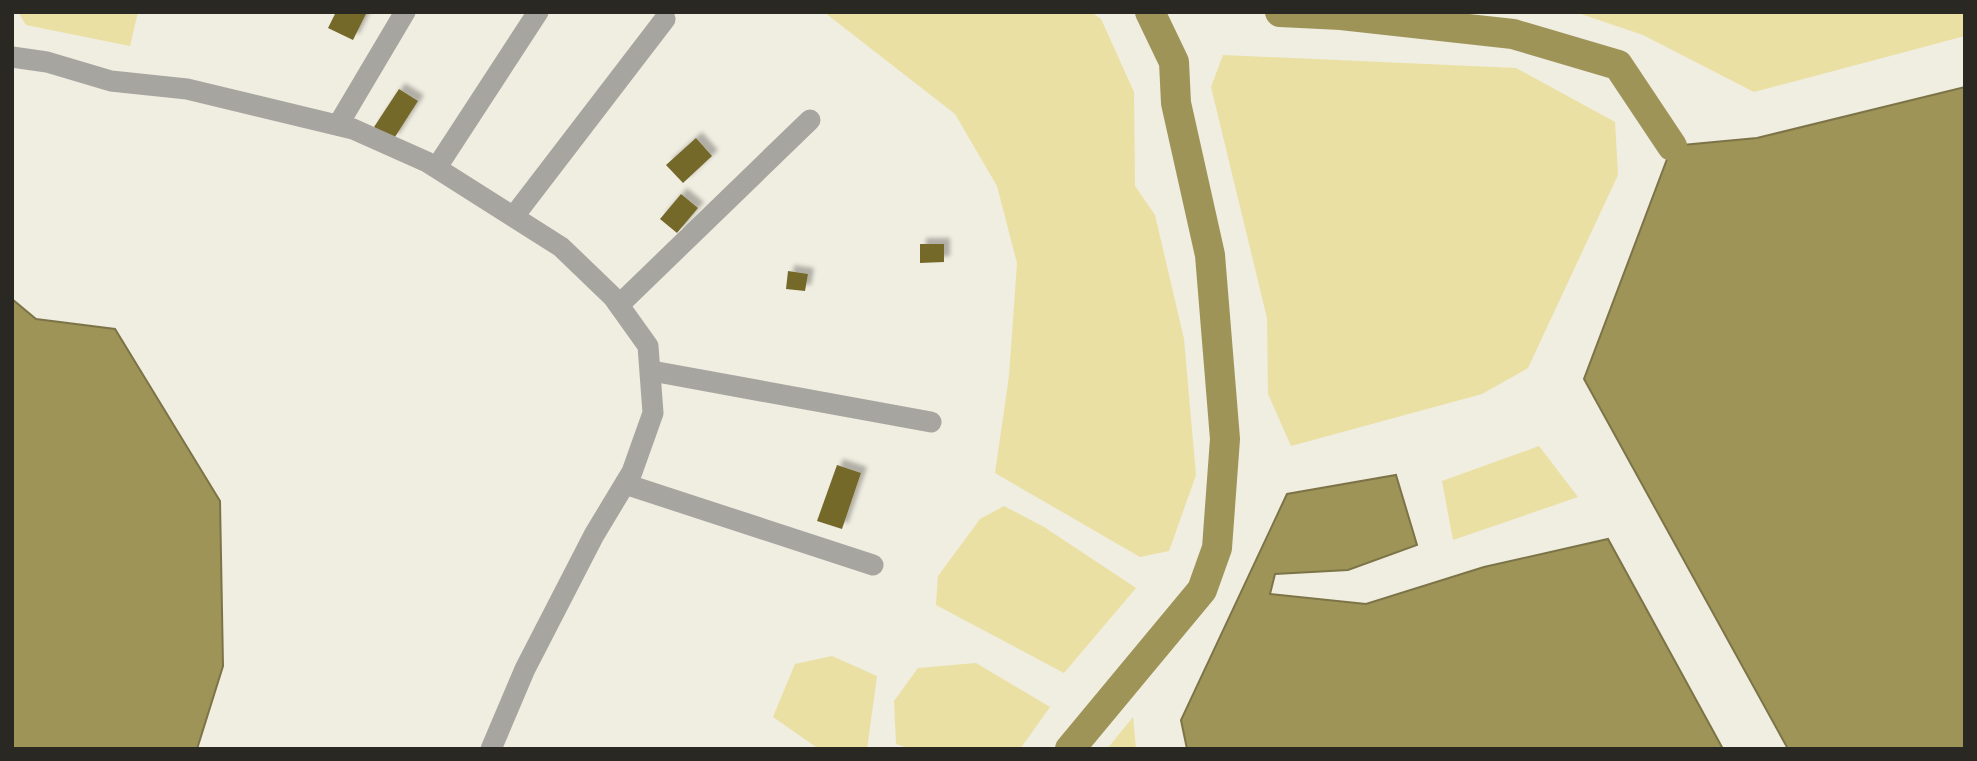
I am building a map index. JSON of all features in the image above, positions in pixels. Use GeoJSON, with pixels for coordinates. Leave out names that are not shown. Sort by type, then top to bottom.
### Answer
{"type":"FeatureCollection","features":[{"type":"Feature","properties":{"kind":"street"},"geometry":{"type":"LineString","coordinates":[[338,125],[405,12]]}},
{"type":"Feature","properties":{"kind":"street"},"geometry":{"type":"LineString","coordinates":[[437,167],[538,12]]}},
{"type":"Feature","properties":{"kind":"street"},"geometry":{"type":"LineString","coordinates":[[514,216],[665,19]]}},
{"type":"Feature","properties":{"kind":"street"},"geometry":{"type":"LineString","coordinates":[[12,57],[47,62],[111,81],[187,89],[338,125],[353,129],[437,167],[561,247],[619,305],[648,346],[652,371],[653,413],[625,484],[594,535],[525,669],[491,749]]}},
{"type":"Feature","properties":{"kind":"street"},"geometry":{"type":"LineString","coordinates":[[619,305],[810,120]]}},
{"type":"Feature","properties":{"kind":"street"},"geometry":{"type":"LineString","coordinates":[[652,371],[931,422]]}},
{"type":"Feature","properties":{"kind":"street"},"geometry":{"type":"LineString","coordinates":[[625,484],[873,565]]}},
{"type":"Feature","properties":{"kind":"shaded area"},"geometry":{"type":"Polygon","coordinates":[[[18,12],[138,12],[130,46],[26,25],[18,12]]]}},
{"type":"Feature","properties":{"kind":"shaded area"},"geometry":{"type":"Polygon","coordinates":[[[824,12],[1091,12],[1101,19],[1134,92],[1135,186],[1155,215],[1184,339],[1196,475],[1169,551],[1140,557],[995,473],[1009,376],[1017,263],[997,186],[955,114],[824,12]]]}},
{"type":"Feature","properties":{"kind":"shaded area"},"geometry":{"type":"Polygon","coordinates":[[[1575,12],[1965,12],[1965,36],[1754,92],[1643,35],[1575,12]]]}},
{"type":"Feature","properties":{"kind":"shaded area"},"geometry":{"type":"Polygon","coordinates":[[[1223,55],[1516,68],[1615,122],[1618,175],[1528,368],[1482,394],[1291,446],[1268,394],[1267,318],[1211,87],[1223,55]]]}},
{"type":"Feature","properties":{"kind":"shaded area"},"geometry":{"type":"Polygon","coordinates":[[[1965,87],[1965,749],[1788,749],[1584,379],[1672,146],[1757,138],[1965,87]]]}},
{"type":"Feature","properties":{"kind":"shaded area"},"geometry":{"type":"Polygon","coordinates":[[[12,299],[36,319],[115,329],[220,501],[223,666],[197,749],[12,749],[12,299]]]}},
{"type":"Feature","properties":{"kind":"shaded area"},"geometry":{"type":"Polygon","coordinates":[[[1539,446],[1578,497],[1453,540],[1442,481],[1539,446]]]}},
{"type":"Feature","properties":{"kind":"shaded area"},"geometry":{"type":"Polygon","coordinates":[[[1396,475],[1417,545],[1348,570],[1275,574],[1270,594],[1366,604],[1484,567],[1608,539],[1723,749],[1187,749],[1181,720],[1287,494],[1396,475]]]}},
{"type":"Feature","properties":{"kind":"shaded area"},"geometry":{"type":"Polygon","coordinates":[[[1004,506],[1044,527],[1136,588],[1064,673],[936,605],[938,576],[980,519],[1004,506]]]}},
{"type":"Feature","properties":{"kind":"shaded area"},"geometry":{"type":"Polygon","coordinates":[[[832,656],[877,676],[867,749],[819,749],[773,717],[795,664],[832,656]]]}},
{"type":"Feature","properties":{"kind":"shaded area"},"geometry":{"type":"Polygon","coordinates":[[[976,663],[1050,707],[1020,749],[911,749],[896,744],[894,701],[918,668],[976,663]]]}},
{"type":"Feature","properties":{"kind":"shaded area"},"geometry":{"type":"Polygon","coordinates":[[[1133,717],[1136,749],[1107,749],[1133,717]]]}},
{"type":"Feature","properties":{"kind":"building"},"geometry":{"type":"Polygon","coordinates":[[[336,12],[367,12],[353,40],[328,28],[336,12]]]}},
{"type":"Feature","properties":{"kind":"building"},"geometry":{"type":"Polygon","coordinates":[[[399,89],[418,101],[393,140],[374,127],[399,89]]]}},
{"type":"Feature","properties":{"kind":"building"},"geometry":{"type":"Polygon","coordinates":[[[696,138],[712,156],[683,183],[666,165],[696,138]]]}},
{"type":"Feature","properties":{"kind":"building"},"geometry":{"type":"Polygon","coordinates":[[[681,194],[698,208],[677,233],[660,219],[681,194]]]}},
{"type":"Feature","properties":{"kind":"building"},"geometry":{"type":"Polygon","coordinates":[[[920,244],[944,244],[944,262],[920,263],[920,244]]]}},
{"type":"Feature","properties":{"kind":"building"},"geometry":{"type":"Polygon","coordinates":[[[788,271],[808,274],[805,291],[786,289],[788,271]]]}},
{"type":"Feature","properties":{"kind":"building"},"geometry":{"type":"Polygon","coordinates":[[[837,465],[861,473],[842,529],[817,521],[837,465]]]}},
{"type":"Feature","properties":{"kind":"waterway"},"geometry":{"type":"LineString","coordinates":[[1070,749],[1202,590],[1217,548],[1225,439],[1210,255],[1176,103],[1174,62],[1150,12]]}},
{"type":"Feature","properties":{"kind":"waterway"},"geometry":{"type":"LineString","coordinates":[[1280,12],[1341,15],[1513,34],[1618,65],[1672,146]]}}]}
